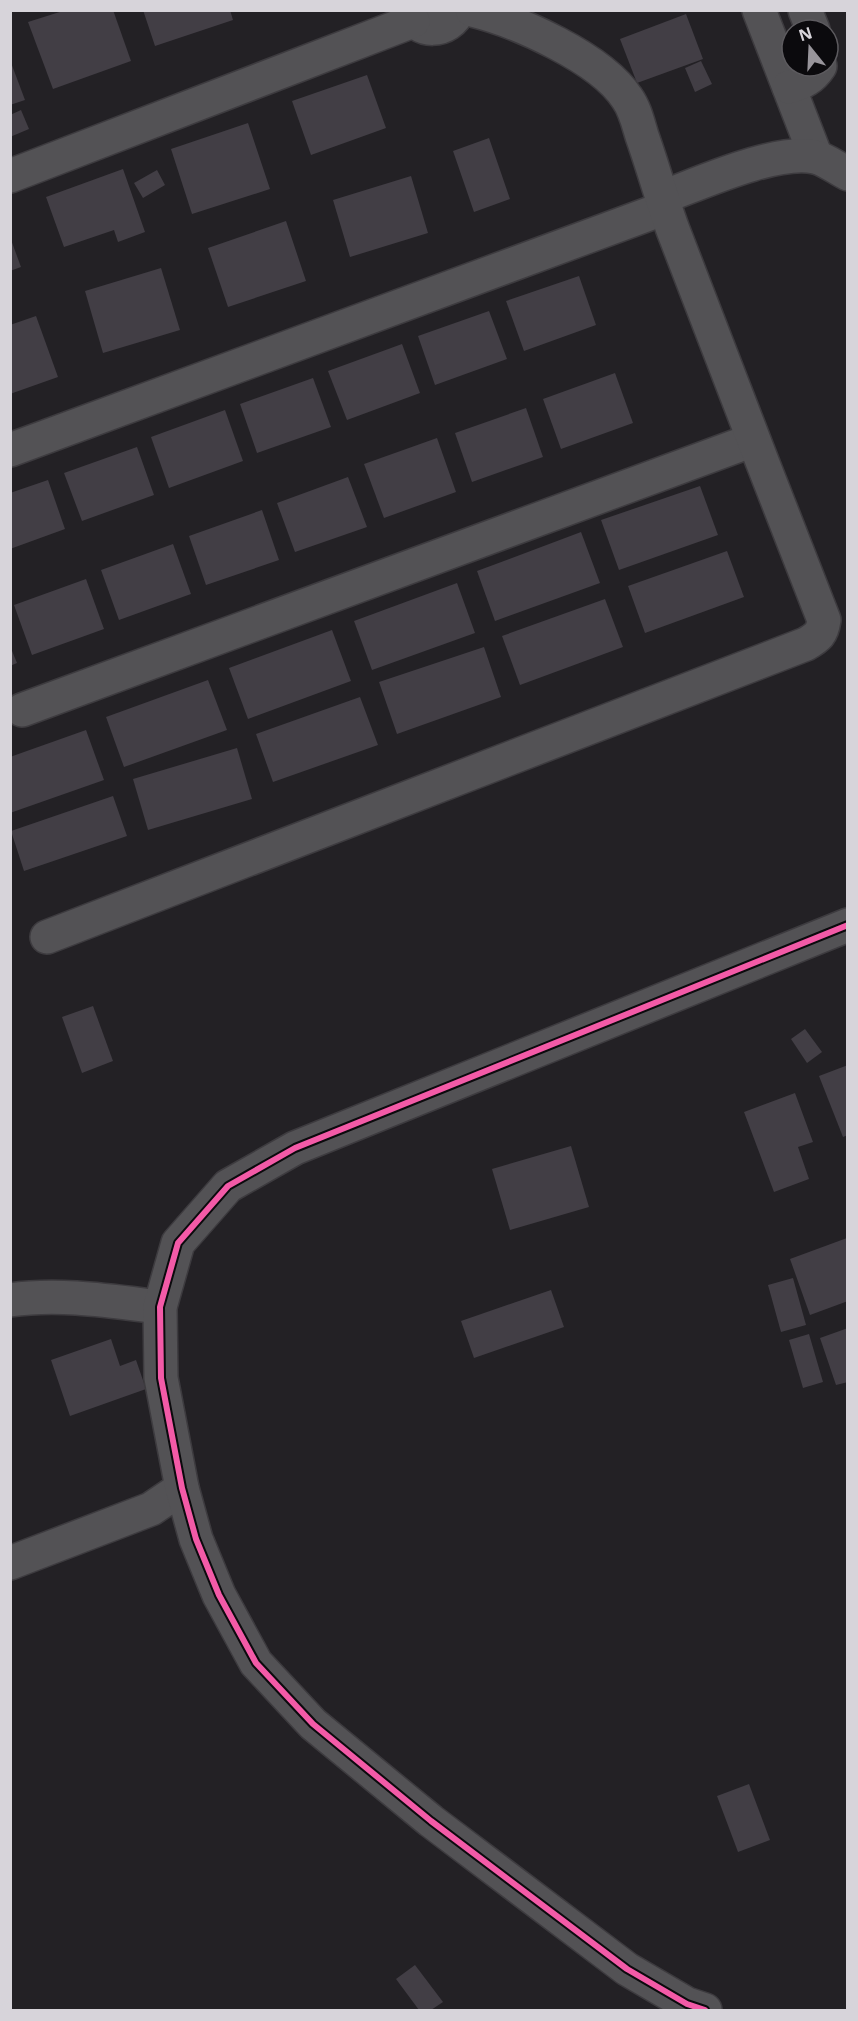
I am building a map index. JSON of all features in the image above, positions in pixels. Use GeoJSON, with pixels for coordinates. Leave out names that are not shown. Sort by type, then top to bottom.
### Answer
{"type":"FeatureCollection","features":[{"type":"Feature","properties":{"kind":"street"},"geometry":{"type":"LineString","coordinates":[[10,176],[410,16],[420,26],[437,29],[452,22],[459,10]]}},
{"type":"Feature","properties":{"kind":"street"},"geometry":{"type":"LineString","coordinates":[[47,937],[806,644],[819,636],[836,615],[753,440],[628,99],[610,78],[581,58],[531,30],[472,10]]}},
{"type":"Feature","properties":{"kind":"street"},"geometry":{"type":"LineString","coordinates":[[759,10],[816,157]]}},
{"type":"Feature","properties":{"kind":"street"},"geometry":{"type":"LineString","coordinates":[[789,87],[801,84],[810,78]]}},
{"type":"Feature","properties":{"kind":"street"},"geometry":{"type":"LineString","coordinates":[[10,450],[664,202],[760,162],[791,156],[816,157],[848,174]]}},
{"type":"Feature","properties":{"kind":"street"},"geometry":{"type":"LineString","coordinates":[[22,710],[753,440]]}},
{"type":"Feature","properties":{"kind":"street"},"geometry":{"type":"LineString","coordinates":[[705,2010],[687,2004],[627,1969],[431,1821],[313,1724],[256,1663],[215,1586],[196,1539],[182,1488],[161,1378],[160,1307],[178,1243],[228,1186],[295,1148],[848,925]]}},
{"type":"Feature","properties":{"kind":"street"},"geometry":{"type":"LineString","coordinates":[[10,1300],[33,1297],[84,1298],[160,1307]]}},
{"type":"Feature","properties":{"kind":"street"},"geometry":{"type":"LineString","coordinates":[[10,1563],[151,1509],[182,1488]]}},
{"type":"Feature","properties":{"kind":"building"},"geometry":{"type":"Polygon","coordinates":[[[66,10],[113,10],[131,61],[53,89],[28,22],[66,10]]]}},
{"type":"Feature","properties":{"kind":"building"},"geometry":{"type":"Polygon","coordinates":[[[143,10],[230,10],[233,20],[155,46],[143,10]]]}},
{"type":"Feature","properties":{"kind":"building"},"geometry":{"type":"Polygon","coordinates":[[[686,14],[703,59],[637,83],[620,39],[686,14]]]}},
{"type":"Feature","properties":{"kind":"building"},"geometry":{"type":"Polygon","coordinates":[[[10,60],[25,100],[10,105],[10,60]]]}},
{"type":"Feature","properties":{"kind":"building"},"geometry":{"type":"Polygon","coordinates":[[[701,61],[712,84],[695,92],[685,68],[701,61]]]}},
{"type":"Feature","properties":{"kind":"building"},"geometry":{"type":"Polygon","coordinates":[[[367,75],[386,128],[311,155],[292,101],[367,75]]]}},
{"type":"Feature","properties":{"kind":"building"},"geometry":{"type":"Polygon","coordinates":[[[21,110],[29,129],[10,137],[10,115],[21,110]]]}},
{"type":"Feature","properties":{"kind":"building"},"geometry":{"type":"Polygon","coordinates":[[[248,123],[270,189],[192,214],[171,149],[248,123]]]}},
{"type":"Feature","properties":{"kind":"building"},"geometry":{"type":"Polygon","coordinates":[[[489,138],[510,199],[474,212],[453,151],[489,138]]]}},
{"type":"Feature","properties":{"kind":"building"},"geometry":{"type":"Polygon","coordinates":[[[123,169],[145,232],[118,242],[114,230],[64,247],[46,197],[123,169]]]}},
{"type":"Feature","properties":{"kind":"building"},"geometry":{"type":"Polygon","coordinates":[[[157,170],[165,185],[143,198],[134,183],[157,170]]]}},
{"type":"Feature","properties":{"kind":"building"},"geometry":{"type":"Polygon","coordinates":[[[411,176],[428,233],[350,257],[333,200],[411,176]]]}},
{"type":"Feature","properties":{"kind":"building"},"geometry":{"type":"Polygon","coordinates":[[[286,221],[306,281],[228,307],[208,248],[286,221]]]}},
{"type":"Feature","properties":{"kind":"building"},"geometry":{"type":"Polygon","coordinates":[[[10,237],[21,267],[10,271],[10,237]]]}},
{"type":"Feature","properties":{"kind":"building"},"geometry":{"type":"Polygon","coordinates":[[[161,268],[180,330],[103,353],[85,291],[161,268]]]}},
{"type":"Feature","properties":{"kind":"building"},"geometry":{"type":"Polygon","coordinates":[[[579,276],[596,325],[524,351],[506,301],[579,276]]]}},
{"type":"Feature","properties":{"kind":"building"},"geometry":{"type":"Polygon","coordinates":[[[489,311],[507,359],[435,385],[418,336],[489,311]]]}},
{"type":"Feature","properties":{"kind":"building"},"geometry":{"type":"Polygon","coordinates":[[[36,316],[58,377],[10,394],[10,325],[36,316]]]}},
{"type":"Feature","properties":{"kind":"building"},"geometry":{"type":"Polygon","coordinates":[[[402,344],[420,393],[347,420],[328,371],[402,344]]]}},
{"type":"Feature","properties":{"kind":"building"},"geometry":{"type":"Polygon","coordinates":[[[615,373],[633,423],[561,449],[543,399],[615,373]]]}},
{"type":"Feature","properties":{"kind":"building"},"geometry":{"type":"Polygon","coordinates":[[[313,378],[331,427],[257,453],[240,404],[313,378]]]}},
{"type":"Feature","properties":{"kind":"building"},"geometry":{"type":"Polygon","coordinates":[[[526,408],[543,457],[472,482],[455,433],[526,408]]]}},
{"type":"Feature","properties":{"kind":"building"},"geometry":{"type":"Polygon","coordinates":[[[225,410],[243,461],[169,488],[151,437],[225,410]]]}},
{"type":"Feature","properties":{"kind":"building"},"geometry":{"type":"Polygon","coordinates":[[[437,438],[456,492],[384,518],[364,464],[437,438]]]}},
{"type":"Feature","properties":{"kind":"building"},"geometry":{"type":"Polygon","coordinates":[[[137,447],[154,495],[82,521],[64,473],[137,447]]]}},
{"type":"Feature","properties":{"kind":"building"},"geometry":{"type":"Polygon","coordinates":[[[348,477],[367,527],[295,552],[277,503],[348,477]]]}},
{"type":"Feature","properties":{"kind":"building"},"geometry":{"type":"Polygon","coordinates":[[[48,480],[65,529],[10,549],[10,493],[48,480]]]}},
{"type":"Feature","properties":{"kind":"building"},"geometry":{"type":"Polygon","coordinates":[[[700,486],[718,535],[619,570],[601,520],[700,486]]]}},
{"type":"Feature","properties":{"kind":"building"},"geometry":{"type":"Polygon","coordinates":[[[262,510],[279,560],[206,585],[189,536],[262,510]]]}},
{"type":"Feature","properties":{"kind":"building"},"geometry":{"type":"Polygon","coordinates":[[[581,532],[600,583],[495,621],[477,571],[581,532]]]}},
{"type":"Feature","properties":{"kind":"building"},"geometry":{"type":"Polygon","coordinates":[[[173,544],[191,594],[119,620],[101,570],[173,544]]]}},
{"type":"Feature","properties":{"kind":"building"},"geometry":{"type":"Polygon","coordinates":[[[727,551],[744,597],[645,633],[628,586],[727,551]]]}},
{"type":"Feature","properties":{"kind":"building"},"geometry":{"type":"Polygon","coordinates":[[[86,579],[104,629],[32,655],[14,605],[86,579]]]}},
{"type":"Feature","properties":{"kind":"building"},"geometry":{"type":"Polygon","coordinates":[[[457,583],[475,633],[372,670],[354,621],[457,583]]]}},
{"type":"Feature","properties":{"kind":"building"},"geometry":{"type":"Polygon","coordinates":[[[605,599],[623,647],[520,685],[502,636],[605,599]]]}},
{"type":"Feature","properties":{"kind":"building"},"geometry":{"type":"Polygon","coordinates":[[[332,630],[351,681],[248,719],[229,668],[332,630]]]}},
{"type":"Feature","properties":{"kind":"building"},"geometry":{"type":"Polygon","coordinates":[[[10,646],[17,663],[10,666],[10,646]]]}},
{"type":"Feature","properties":{"kind":"building"},"geometry":{"type":"Polygon","coordinates":[[[484,647],[501,697],[397,734],[379,682],[484,647]]]}},
{"type":"Feature","properties":{"kind":"building"},"geometry":{"type":"Polygon","coordinates":[[[208,680],[227,730],[124,767],[106,717],[208,680]]]}},
{"type":"Feature","properties":{"kind":"building"},"geometry":{"type":"Polygon","coordinates":[[[360,697],[378,745],[273,782],[256,734],[360,697]]]}},
{"type":"Feature","properties":{"kind":"building"},"geometry":{"type":"Polygon","coordinates":[[[86,730],[104,780],[10,813],[10,757],[86,730]]]}},
{"type":"Feature","properties":{"kind":"building"},"geometry":{"type":"Polygon","coordinates":[[[237,748],[252,799],[148,830],[133,779],[237,748]]]}},
{"type":"Feature","properties":{"kind":"building"},"geometry":{"type":"Polygon","coordinates":[[[113,796],[127,836],[24,871],[11,831],[113,796]]]}},
{"type":"Feature","properties":{"kind":"building"},"geometry":{"type":"Polygon","coordinates":[[[93,1006],[113,1061],[82,1073],[62,1017],[93,1006]]]}},
{"type":"Feature","properties":{"kind":"building"},"geometry":{"type":"Polygon","coordinates":[[[805,1029],[822,1052],[807,1063],[791,1039],[805,1029]]]}},
{"type":"Feature","properties":{"kind":"building"},"geometry":{"type":"Polygon","coordinates":[[[848,1065],[848,1135],[843,1137],[819,1076],[848,1065]]]}},
{"type":"Feature","properties":{"kind":"building"},"geometry":{"type":"Polygon","coordinates":[[[795,1093],[813,1142],[798,1147],[809,1179],[774,1192],[744,1112],[795,1093]]]}},
{"type":"Feature","properties":{"kind":"building"},"geometry":{"type":"Polygon","coordinates":[[[571,1146],[589,1207],[510,1230],[492,1169],[571,1146]]]}},
{"type":"Feature","properties":{"kind":"building"},"geometry":{"type":"Polygon","coordinates":[[[847,1238],[848,1301],[810,1315],[790,1259],[847,1238]]]}},
{"type":"Feature","properties":{"kind":"building"},"geometry":{"type":"Polygon","coordinates":[[[793,1278],[806,1325],[781,1332],[768,1285],[793,1278]]]}},
{"type":"Feature","properties":{"kind":"building"},"geometry":{"type":"Polygon","coordinates":[[[551,1290],[564,1327],[474,1358],[461,1321],[551,1290]]]}},
{"type":"Feature","properties":{"kind":"building"},"geometry":{"type":"Polygon","coordinates":[[[848,1328],[848,1382],[836,1385],[820,1338],[848,1328]]]}},
{"type":"Feature","properties":{"kind":"building"},"geometry":{"type":"Polygon","coordinates":[[[809,1334],[823,1382],[803,1388],[789,1340],[809,1334]]]}},
{"type":"Feature","properties":{"kind":"building"},"geometry":{"type":"Polygon","coordinates":[[[111,1339],[120,1366],[136,1360],[146,1389],[70,1416],[51,1360],[111,1339]]]}},
{"type":"Feature","properties":{"kind":"building"},"geometry":{"type":"Polygon","coordinates":[[[749,1784],[770,1840],[738,1852],[717,1796],[749,1784]]]}},
{"type":"Feature","properties":{"kind":"building"},"geometry":{"type":"Polygon","coordinates":[[[415,1965],[443,2002],[431,2010],[419,2010],[396,1979],[415,1965]]]}},
{"type":"Feature","properties":{"kind":"cycle path"},"geometry":{"type":"LineString","coordinates":[[705,2010],[687,2004],[627,1969],[431,1821],[313,1724],[256,1663],[219,1595],[196,1539],[182,1488],[161,1378],[160,1307],[178,1243],[228,1186],[295,1148],[848,925]]}}]}
